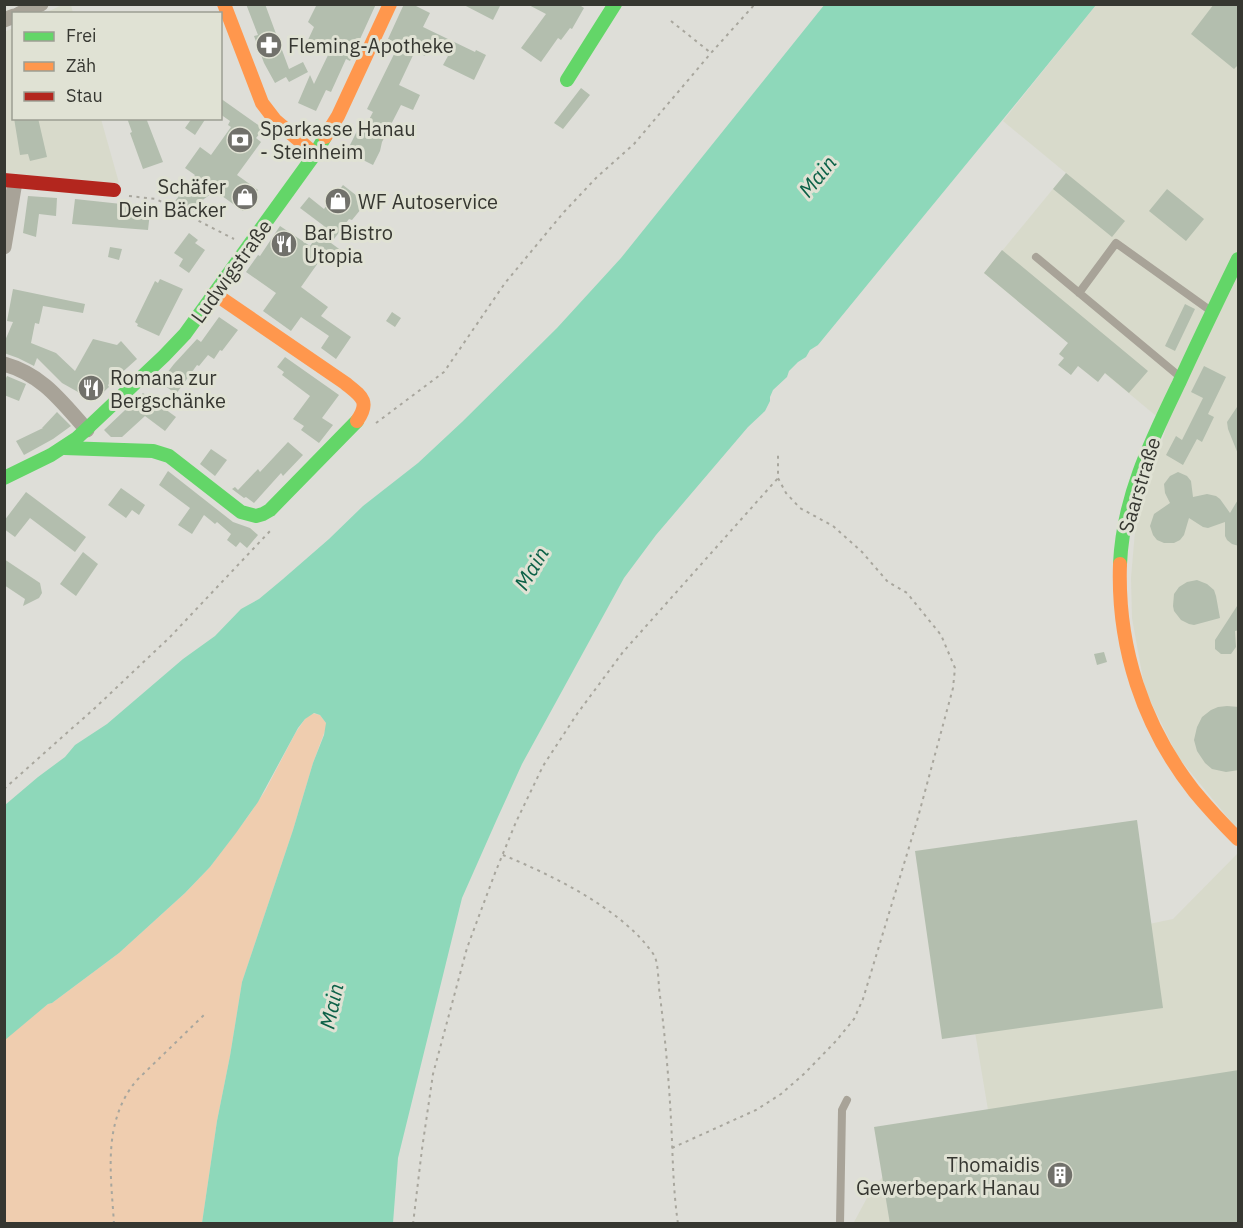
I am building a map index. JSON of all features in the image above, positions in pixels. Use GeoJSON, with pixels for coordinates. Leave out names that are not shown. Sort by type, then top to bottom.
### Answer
{"type":"FeatureCollection","features":[{"type":"Feature","properties":{"kind":"street"},"geometry":{"type":"LineString","coordinates":[[23,12],[41,4]]}},
{"type":"Feature","properties":{"kind":"street"},"geometry":{"type":"LineString","coordinates":[[224,4],[262,104],[275,120],[315,154]]}},
{"type":"Feature","properties":{"kind":"street","name":"Ludwigstraße"},"geometry":{"type":"LineString","coordinates":[[4,478],[64,448],[87,430],[177,344],[315,154],[346,99],[390,4]]}},
{"type":"Feature","properties":{"kind":"street"},"geometry":{"type":"LineString","coordinates":[[567,80],[615,4]]}},
{"type":"Feature","properties":{"kind":"street"},"geometry":{"type":"LineString","coordinates":[[4,247],[10,181],[114,190]]}},
{"type":"Feature","properties":{"kind":"street","name":"Saarstraße"},"geometry":{"type":"LineString","coordinates":[[1239,259],[1180,377],[1140,469],[1124,523],[1119,569],[1120,601],[1127,653],[1137,692],[1152,728],[1191,788],[1239,839]]}},
{"type":"Feature","properties":{"kind":"street"},"geometry":{"type":"LineString","coordinates":[[64,448],[162,453],[241,512],[251,516],[260,516],[270,510],[320,460],[358,420],[363,412],[362,397],[345,382],[215,294]]}},
{"type":"Feature","properties":{"kind":"street"},"geometry":{"type":"LineString","coordinates":[[4,364],[24,370],[40,380],[87,430]]}},
{"type":"Feature","properties":{"kind":"lane"},"geometry":{"type":"LineString","coordinates":[[1079,293],[1116,243],[1213,312]]}},
{"type":"Feature","properties":{"kind":"lane"},"geometry":{"type":"LineString","coordinates":[[1036,257],[1180,377]]}},
{"type":"Feature","properties":{"kind":"lane"},"geometry":{"type":"LineString","coordinates":[[840,1224],[842,1110],[847,1100]]}},
{"type":"Feature","properties":{"kind":"path"},"geometry":{"type":"LineString","coordinates":[[373,426],[444,372],[505,284],[564,212],[597,177],[634,144],[753,4]]}},
{"type":"Feature","properties":{"kind":"path"},"geometry":{"type":"LineString","coordinates":[[671,21],[711,53]]}},
{"type":"Feature","properties":{"kind":"path"},"geometry":{"type":"LineString","coordinates":[[114,190],[119,196],[156,199],[248,247]]}},
{"type":"Feature","properties":{"kind":"path"},"geometry":{"type":"LineString","coordinates":[[672,1148],[756,1110],[781,1094],[813,1065],[854,1018],[863,999],[911,842],[953,688],[955,668],[941,635],[907,593],[888,582],[862,552],[833,526],[800,508],[786,493],[778,478],[778,452]]}},
{"type":"Feature","properties":{"kind":"path"},"geometry":{"type":"LineString","coordinates":[[413,1224],[433,1074],[467,948],[516,822],[543,766],[623,652],[778,478]]}},
{"type":"Feature","properties":{"kind":"path"},"geometry":{"type":"LineString","coordinates":[[4,789],[170,637],[277,524]]}},
{"type":"Feature","properties":{"kind":"path"},"geometry":{"type":"LineString","coordinates":[[503,855],[588,896],[640,937],[656,958],[667,1048],[674,1193],[678,1224]]}},
{"type":"Feature","properties":{"kind":"path"},"geometry":{"type":"LineString","coordinates":[[114,1224],[111,1141],[123,1101],[136,1082],[205,1014]]}},
{"type":"Feature","properties":{"kind":"shaded area"},"geometry":{"type":"Polygon","coordinates":[[[64,4],[71,5],[73,12],[47,12],[64,4]]]}},
{"type":"Feature","properties":{"kind":"shaded area"},"geometry":{"type":"Polygon","coordinates":[[[1096,5],[1238,5],[1238,830],[1178,757],[1145,690],[1132,618],[1131,578],[1135,531],[1167,425],[984,273],[1066,173],[1003,121],[1096,5]]]}},
{"type":"Feature","properties":{"kind":"shaded area"},"geometry":{"type":"Polygon","coordinates":[[[12,28],[12,120],[101,120],[119,183],[5,173],[4,32],[12,28]]]}},
{"type":"Feature","properties":{"kind":"shaded area"},"geometry":{"type":"Polygon","coordinates":[[[312,713],[320,715],[326,723],[326,728],[242,982],[217,1121],[202,1223],[5,1223],[4,1040],[48,1004],[119,953],[210,867],[265,791],[296,732],[312,713]]]}},
{"type":"Feature","properties":{"kind":"shaded area"},"geometry":{"type":"Polygon","coordinates":[[[1238,853],[1238,1223],[853,1224],[868,1196],[884,1175],[995,1152],[967,984],[982,959],[1173,919],[1238,853]]]}},
{"type":"Feature","properties":{"kind":"water","name":"Main"},"geometry":{"type":"Polygon","coordinates":[[[825,4],[1096,5],[818,345],[789,371],[787,377],[773,390],[765,411],[748,427],[656,535],[624,578],[522,764],[462,898],[398,1158],[393,1223],[202,1223],[217,1121],[242,982],[326,723],[320,715],[314,713],[305,719],[258,802],[210,867],[185,893],[119,953],[48,1004],[5,1040],[5,805],[65,757],[75,745],[107,724],[183,659],[215,636],[241,609],[259,599],[283,579],[363,506],[418,463],[462,422],[557,328],[621,258],[825,4]]]}},
{"type":"Feature","properties":{"kind":"building"},"geometry":{"type":"Polygon","coordinates":[[[246,4],[265,4],[289,69],[303,62],[308,72],[289,82],[286,77],[275,83],[264,63],[254,36],[258,35],[246,4]]]}},
{"type":"Feature","properties":{"kind":"building"},"geometry":{"type":"Polygon","coordinates":[[[317,4],[376,4],[350,61],[346,59],[331,92],[326,90],[316,111],[298,103],[310,75],[314,84],[330,51],[308,40],[314,27],[308,22],[317,4]]]}},
{"type":"Feature","properties":{"kind":"building"},"geometry":{"type":"Polygon","coordinates":[[[404,4],[412,4],[430,13],[423,27],[486,55],[474,80],[443,65],[448,56],[429,47],[425,56],[415,51],[399,85],[420,95],[413,110],[401,105],[373,165],[363,160],[364,157],[348,149],[357,131],[362,133],[373,112],[367,109],[399,44],[388,39],[404,4]]]}},
{"type":"Feature","properties":{"kind":"building"},"geometry":{"type":"Polygon","coordinates":[[[462,4],[501,4],[493,20],[462,4]]]}},
{"type":"Feature","properties":{"kind":"building"},"geometry":{"type":"Polygon","coordinates":[[[527,4],[578,4],[584,8],[572,29],[570,28],[561,40],[558,38],[541,62],[521,48],[546,14],[527,4]]]}},
{"type":"Feature","properties":{"kind":"building"},"geometry":{"type":"Polygon","coordinates":[[[1214,4],[1239,4],[1239,64],[1234,69],[1191,34],[1214,4]]]}},
{"type":"Feature","properties":{"kind":"building"},"geometry":{"type":"Polygon","coordinates":[[[581,88],[590,95],[563,129],[554,123],[581,88]]]}},
{"type":"Feature","properties":{"kind":"building"},"geometry":{"type":"Polygon","coordinates":[[[222,99],[261,127],[262,131],[256,138],[261,142],[237,175],[258,190],[243,211],[215,191],[197,204],[199,205],[192,214],[172,205],[195,175],[185,168],[200,147],[211,155],[231,127],[228,125],[230,121],[222,115],[222,99]]]}},
{"type":"Feature","properties":{"kind":"building"},"geometry":{"type":"Polygon","coordinates":[[[14,120],[38,120],[47,157],[30,161],[28,154],[20,155],[14,120]]]}},
{"type":"Feature","properties":{"kind":"building"},"geometry":{"type":"Polygon","coordinates":[[[128,120],[147,120],[163,162],[143,169],[130,133],[132,132],[128,120]]]}},
{"type":"Feature","properties":{"kind":"building"},"geometry":{"type":"Polygon","coordinates":[[[191,120],[205,120],[195,135],[185,128],[191,120]]]}},
{"type":"Feature","properties":{"kind":"building"},"geometry":{"type":"Polygon","coordinates":[[[1066,173],[1125,221],[1112,237],[1053,189],[1066,173]]]}},
{"type":"Feature","properties":{"kind":"building"},"geometry":{"type":"Polygon","coordinates":[[[343,185],[366,203],[352,220],[349,219],[331,243],[350,257],[343,266],[325,253],[301,287],[328,307],[321,316],[351,337],[336,359],[321,348],[329,336],[301,317],[291,331],[263,311],[276,293],[246,272],[280,226],[310,246],[324,226],[300,208],[309,197],[324,209],[343,185]]]}},
{"type":"Feature","properties":{"kind":"building"},"geometry":{"type":"Polygon","coordinates":[[[1167,189],[1204,219],[1186,241],[1149,211],[1167,189]]]}},
{"type":"Feature","properties":{"kind":"building"},"geometry":{"type":"Polygon","coordinates":[[[28,196],[57,198],[56,216],[39,214],[36,237],[23,233],[28,196]]]}},
{"type":"Feature","properties":{"kind":"building"},"geometry":{"type":"Polygon","coordinates":[[[75,199],[140,206],[140,211],[150,212],[148,230],[72,224],[75,199]]]}},
{"type":"Feature","properties":{"kind":"building"},"geometry":{"type":"Polygon","coordinates":[[[189,233],[198,240],[195,243],[205,250],[189,273],[179,266],[183,259],[174,253],[189,233]]]}},
{"type":"Feature","properties":{"kind":"building"},"geometry":{"type":"Polygon","coordinates":[[[110,247],[122,249],[119,260],[108,257],[110,247]]]}},
{"type":"Feature","properties":{"kind":"building"},"geometry":{"type":"Polygon","coordinates":[[[1002,250],[1148,371],[1129,393],[1105,373],[1098,382],[1078,366],[1071,375],[1058,365],[1064,358],[1059,354],[1068,343],[984,273],[1002,250]]]}},
{"type":"Feature","properties":{"kind":"building"},"geometry":{"type":"Polygon","coordinates":[[[160,279],[183,289],[159,336],[137,326],[135,322],[155,281],[158,283],[160,279]]]}},
{"type":"Feature","properties":{"kind":"building"},"geometry":{"type":"Polygon","coordinates":[[[13,289],[85,304],[83,313],[43,306],[39,324],[35,323],[31,343],[56,353],[75,371],[93,339],[117,345],[121,341],[137,359],[94,401],[62,383],[37,358],[34,366],[4,353],[4,343],[13,322],[7,321],[13,289]]]}},
{"type":"Feature","properties":{"kind":"building"},"geometry":{"type":"Polygon","coordinates":[[[1185,304],[1195,309],[1175,351],[1165,346],[1185,304]]]}},
{"type":"Feature","properties":{"kind":"building"},"geometry":{"type":"Polygon","coordinates":[[[392,312],[401,318],[395,327],[386,321],[392,312]]]}},
{"type":"Feature","properties":{"kind":"building"},"geometry":{"type":"Polygon","coordinates":[[[219,317],[238,330],[214,359],[208,355],[199,366],[197,365],[176,394],[160,382],[197,339],[201,342],[219,317]]]}},
{"type":"Feature","properties":{"kind":"building"},"geometry":{"type":"Polygon","coordinates":[[[285,357],[339,395],[322,418],[333,425],[319,443],[301,430],[304,426],[293,419],[310,396],[282,375],[284,372],[277,367],[285,357]]]}},
{"type":"Feature","properties":{"kind":"building"},"geometry":{"type":"Polygon","coordinates":[[[1204,366],[1226,377],[1208,414],[1214,417],[1202,442],[1197,439],[1183,465],[1166,455],[1176,436],[1182,440],[1203,398],[1191,392],[1204,366]]]}},
{"type":"Feature","properties":{"kind":"building"},"geometry":{"type":"Polygon","coordinates":[[[7,376],[26,384],[19,401],[4,395],[4,382],[7,376]]]}},
{"type":"Feature","properties":{"kind":"building"},"geometry":{"type":"Polygon","coordinates":[[[143,393],[176,417],[165,431],[145,416],[122,437],[111,437],[104,430],[143,393]]]}},
{"type":"Feature","properties":{"kind":"building"},"geometry":{"type":"Polygon","coordinates":[[[1239,404],[1239,453],[1238,454],[1227,422],[1239,404]]]}},
{"type":"Feature","properties":{"kind":"building"},"geometry":{"type":"Polygon","coordinates":[[[57,412],[71,426],[24,455],[16,441],[43,428],[57,412]]]}},
{"type":"Feature","properties":{"kind":"building"},"geometry":{"type":"Polygon","coordinates":[[[288,442],[303,455],[283,476],[281,473],[254,503],[232,489],[235,487],[238,490],[258,469],[260,472],[288,442]]]}},
{"type":"Feature","properties":{"kind":"building"},"geometry":{"type":"Polygon","coordinates":[[[211,449],[227,460],[215,476],[200,464],[211,449]]]}},
{"type":"Feature","properties":{"kind":"building"},"geometry":{"type":"Polygon","coordinates":[[[168,471],[233,522],[250,528],[258,535],[247,548],[240,542],[236,547],[227,540],[231,534],[204,515],[192,534],[178,525],[190,508],[159,485],[168,471]]]}},
{"type":"Feature","properties":{"kind":"building"},"geometry":{"type":"Polygon","coordinates":[[[1178,472],[1187,476],[1191,481],[1193,497],[1207,494],[1216,496],[1230,513],[1239,498],[1239,546],[1227,540],[1225,522],[1208,528],[1189,518],[1184,535],[1180,540],[1174,543],[1164,543],[1157,540],[1150,526],[1154,514],[1170,503],[1164,484],[1170,476],[1178,472]]]}},
{"type":"Feature","properties":{"kind":"building"},"geometry":{"type":"Polygon","coordinates":[[[121,488],[145,505],[139,515],[132,510],[126,518],[108,505],[121,488]]]}},
{"type":"Feature","properties":{"kind":"building"},"geometry":{"type":"Polygon","coordinates":[[[26,492],[86,537],[75,552],[30,518],[15,537],[4,529],[4,521],[26,492]]]}},
{"type":"Feature","properties":{"kind":"building"},"geometry":{"type":"Polygon","coordinates":[[[83,552],[98,564],[76,596],[60,584],[83,552]]]}},
{"type":"Feature","properties":{"kind":"building"},"geometry":{"type":"Polygon","coordinates":[[[4,559],[40,583],[42,593],[39,598],[23,606],[25,599],[4,585],[4,559]]]}},
{"type":"Feature","properties":{"kind":"building"},"geometry":{"type":"Polygon","coordinates":[[[1197,580],[1214,590],[1220,618],[1194,625],[1181,620],[1173,606],[1174,594],[1179,587],[1197,580]]]}},
{"type":"Feature","properties":{"kind":"building"},"geometry":{"type":"Polygon","coordinates":[[[1239,603],[1239,630],[1235,631],[1236,647],[1231,654],[1221,654],[1215,649],[1215,640],[1239,603]]]}},
{"type":"Feature","properties":{"kind":"building"},"geometry":{"type":"Polygon","coordinates":[[[1104,652],[1107,662],[1097,665],[1094,654],[1104,652]]]}},
{"type":"Feature","properties":{"kind":"building"},"geometry":{"type":"Polygon","coordinates":[[[1227,706],[1239,707],[1239,770],[1226,772],[1212,769],[1205,763],[1197,751],[1194,740],[1202,717],[1211,710],[1227,706]]]}},
{"type":"Feature","properties":{"kind":"building"},"geometry":{"type":"Polygon","coordinates":[[[1137,820],[1163,1008],[942,1039],[915,851],[1137,820]]]}},
{"type":"Feature","properties":{"kind":"building","name":"Thomaidis Gewerbepark Hanau"},"geometry":{"type":"Polygon","coordinates":[[[1239,1070],[1239,1224],[890,1224],[874,1127],[1239,1070]]]}},
{"type":"Feature","properties":{"kind":"traffic: fast"},"geometry":{"type":"LineString","coordinates":[[567,80],[615,4]]}},
{"type":"Feature","properties":{"kind":"traffic: fast"},"geometry":{"type":"LineString","coordinates":[[4,478],[51,455],[77,438],[185,334],[325,137]]}},
{"type":"Feature","properties":{"kind":"traffic: fast"},"geometry":{"type":"LineString","coordinates":[[1120,564],[1122,539],[1140,470],[1158,426],[1238,259]]}},
{"type":"Feature","properties":{"kind":"traffic: fast"},"geometry":{"type":"LineString","coordinates":[[64,448],[153,451],[169,456],[241,512],[256,516],[270,510],[357,421]]}},
{"type":"Feature","properties":{"kind":"traffic: slow"},"geometry":{"type":"LineString","coordinates":[[224,4],[262,103],[275,120],[315,154]]}},
{"type":"Feature","properties":{"kind":"traffic: slow"},"geometry":{"type":"LineString","coordinates":[[325,137],[338,116],[390,4]]}},
{"type":"Feature","properties":{"kind":"traffic: slow"},"geometry":{"type":"LineString","coordinates":[[215,294],[360,395],[364,404],[357,421]]}},
{"type":"Feature","properties":{"kind":"traffic: slow"},"geometry":{"type":"LineString","coordinates":[[1120,564],[1123,625],[1129,655],[1147,712],[1176,766],[1199,797],[1238,839]]}},
{"type":"Feature","properties":{"kind":"traffic: jam"},"geometry":{"type":"LineString","coordinates":[[4,180],[114,190]]}},
{"type":"Feature","properties":{"kind":"place","name":"Fleming-Apotheke"},"geometry":{"type":"Point","coordinates":[269,45]}},
{"type":"Feature","properties":{"kind":"place","name":"Sparkasse Hanau - Steinheim"},"geometry":{"type":"Point","coordinates":[240,140]}},
{"type":"Feature","properties":{"kind":"place","name":"Schäfer Dein Bäcker"},"geometry":{"type":"Point","coordinates":[245,197]}},
{"type":"Feature","properties":{"kind":"place","name":"WF Autoservice"},"geometry":{"type":"Point","coordinates":[338,201]}},
{"type":"Feature","properties":{"kind":"place","name":"Bar Bistro Utopia"},"geometry":{"type":"Point","coordinates":[284,244]}},
{"type":"Feature","properties":{"kind":"place","name":"Romana zur Bergschänke"},"geometry":{"type":"Point","coordinates":[91,388]}},
{"type":"Feature","properties":{"kind":"place","name":"Thomaidis Gewerbepark Hanau"},"geometry":{"type":"Point","coordinates":[1060,1175]}}]}
